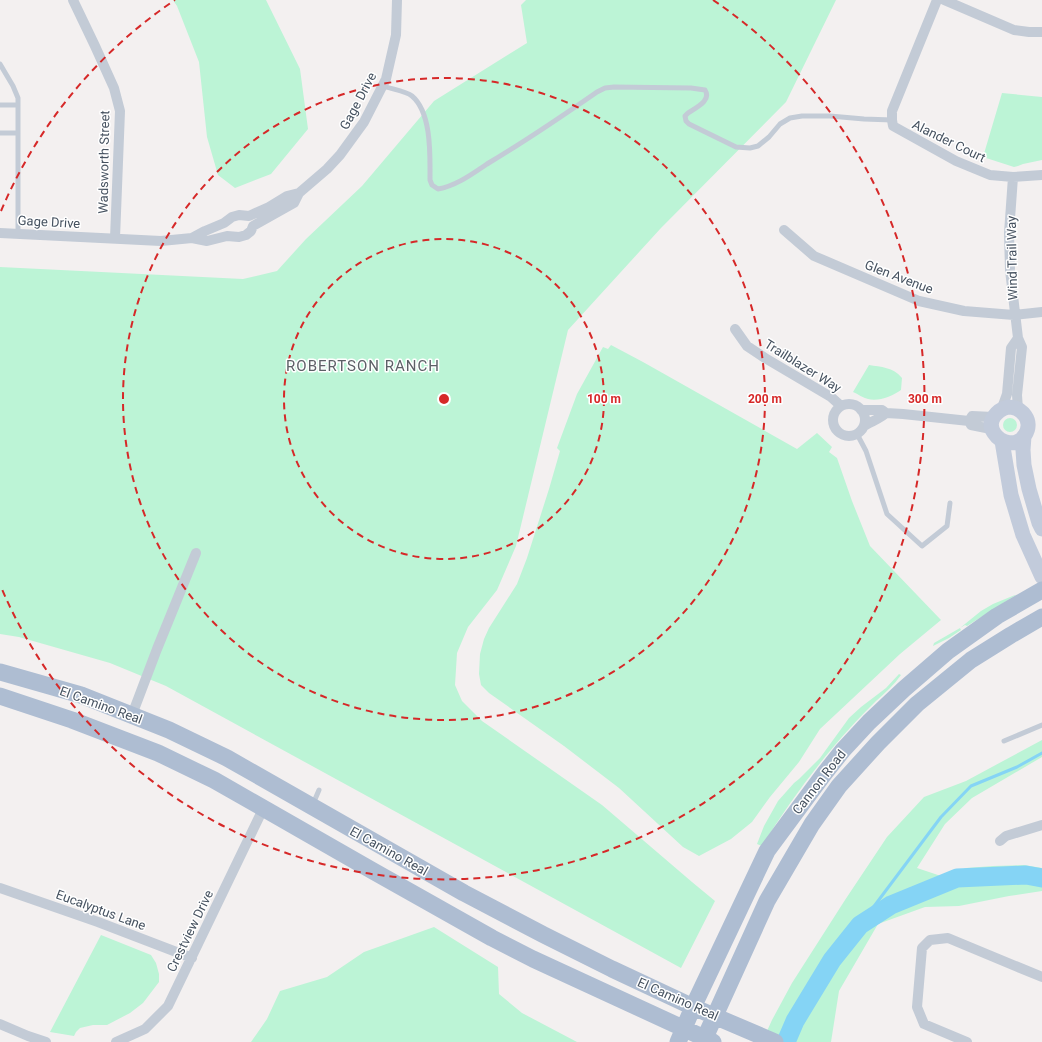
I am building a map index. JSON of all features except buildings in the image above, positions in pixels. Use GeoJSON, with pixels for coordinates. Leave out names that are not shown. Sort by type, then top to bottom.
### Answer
{"type":"FeatureCollection","features":[{"type":"Feature","properties":{"kind":"main road","name":"Cannon Road"},"geometry":{"type":"LineString","coordinates":[[680,1035],[767,851],[843,750],[904,689],[948,651],[997,616],[1042,590]]}},
{"type":"Feature","properties":{"kind":"main road","name":"Cannon Road"},"geometry":{"type":"LineString","coordinates":[[707,1041],[715,1016],[767,902],[812,824],[839,786],[878,743],[917,704],[971,660],[1042,618]]}},
{"type":"Feature","properties":{"kind":"main road","name":"El Camino Real"},"geometry":{"type":"LineString","coordinates":[[0,672],[81,695],[169,730],[227,758],[484,903],[612,969],[693,1007],[770,1040]]}},
{"type":"Feature","properties":{"kind":"main road","name":"El Camino Real"},"geometry":{"type":"LineString","coordinates":[[0,696],[72,720],[158,753],[214,780],[492,938],[680,1035],[707,1041]]}},
{"type":"Feature","properties":{"kind":"street","name":"Wadsworth Street"},"geometry":{"type":"LineString","coordinates":[[73,0],[114,88],[120,111],[115,238]]}},
{"type":"Feature","properties":{"kind":"street","name":"Gage Drive"},"geometry":{"type":"LineString","coordinates":[[0,233],[161,241],[192,238],[206,241],[227,236],[239,237],[246,234],[251,231],[253,226],[294,203],[300,193],[327,169],[344,150],[364,122],[386,80],[396,35],[397,0]]}},
{"type":"Feature","properties":{"kind":"street"},"geometry":{"type":"LineString","coordinates":[[892,120],[892,111],[937,0]]}},
{"type":"Feature","properties":{"kind":"street"},"geometry":{"type":"LineString","coordinates":[[944,0],[1014,30],[1042,32]]}},
{"type":"Feature","properties":{"kind":"street","name":"Alander Court"},"geometry":{"type":"LineString","coordinates":[[892,120],[894,126],[901,131],[956,161],[990,175],[1013,177],[1042,175]]}},
{"type":"Feature","properties":{"kind":"street","name":"Wind Trail Way"},"geometry":{"type":"LineString","coordinates":[[1013,177],[1010,263],[1014,315],[1018,338],[1022,347],[1017,395],[1018,409]]}},
{"type":"Feature","properties":{"kind":"street","name":"Gage Drive"},"geometry":{"type":"LineString","coordinates":[[192,238],[224,223],[232,217],[239,215],[249,216],[269,207],[287,196],[300,193]]}},
{"type":"Feature","properties":{"kind":"street"},"geometry":{"type":"LineString","coordinates":[[249,216],[253,226]]}},
{"type":"Feature","properties":{"kind":"street","name":"Glen Avenue"},"geometry":{"type":"LineString","coordinates":[[784,230],[814,256],[919,301],[964,311],[1014,315],[1042,312]]}},
{"type":"Feature","properties":{"kind":"street","name":"Trailblazer Way"},"geometry":{"type":"LineString","coordinates":[[735,328],[747,346],[764,358],[831,397],[841,406]]}},
{"type":"Feature","properties":{"kind":"street"},"geometry":{"type":"LineString","coordinates":[[861,410],[882,410],[886,413],[969,421],[972,416],[996,418],[1008,407],[1018,409],[1023,412],[1027,418],[1027,430],[1020,440],[1008,443],[997,437],[996,418],[1007,394],[1011,348],[1018,338]]}},
{"type":"Feature","properties":{"kind":"street"},"geometry":{"type":"LineString","coordinates":[[864,426],[864,414],[854,405],[841,406],[833,418],[835,428],[838,432],[847,436],[852,436],[857,434],[864,426],[883,417],[886,413]]}},
{"type":"Feature","properties":{"kind":"street"},"geometry":{"type":"LineString","coordinates":[[1024,436],[1024,465],[1029,489],[1042,529]]}},
{"type":"Feature","properties":{"kind":"street"},"geometry":{"type":"LineString","coordinates":[[1002,441],[1011,495],[1023,535],[1042,577]]}},
{"type":"Feature","properties":{"kind":"street"},"geometry":{"type":"LineString","coordinates":[[132,716],[157,649],[196,553]]}},
{"type":"Feature","properties":{"kind":"street","name":"Crestview Drive"},"geometry":{"type":"LineString","coordinates":[[116,1042],[145,1029],[168,1006],[263,809]]}},
{"type":"Feature","properties":{"kind":"street"},"geometry":{"type":"LineString","coordinates":[[1000,841],[1006,836],[1042,825]]}},
{"type":"Feature","properties":{"kind":"street","name":"Eucalyptus Lane"},"geometry":{"type":"LineString","coordinates":[[0,888],[98,922],[192,958]]}},
{"type":"Feature","properties":{"kind":"street"},"geometry":{"type":"LineString","coordinates":[[967,1042],[924,1024],[917,1007],[922,948],[930,940],[948,938],[1042,977]]}},
{"type":"Feature","properties":{"kind":"street"},"geometry":{"type":"LineString","coordinates":[[0,1024],[27,1039],[46,1042]]}},
{"type":"Feature","properties":{"kind":"lane"},"geometry":{"type":"LineString","coordinates":[[0,64],[18,98],[18,234]]}},
{"type":"Feature","properties":{"kind":"lane"},"geometry":{"type":"LineString","coordinates":[[383,86],[412,96],[421,108],[427,125],[430,180],[432,185],[438,190],[462,179],[508,151],[550,125],[596,92],[605,88],[691,88],[705,90],[707,98],[688,113],[686,116],[686,121],[689,124],[736,148],[750,148],[758,146],[769,137],[780,124],[790,118],[802,116],[830,116],[892,120]]}},
{"type":"Feature","properties":{"kind":"lane"},"geometry":{"type":"LineString","coordinates":[[0,105],[18,105]]}},
{"type":"Feature","properties":{"kind":"lane"},"geometry":{"type":"LineString","coordinates":[[0,133],[18,133]]}},
{"type":"Feature","properties":{"kind":"lane"},"geometry":{"type":"LineString","coordinates":[[857,434],[866,451],[887,514],[922,546],[947,526],[950,503]]}},
{"type":"Feature","properties":{"kind":"lane"},"geometry":{"type":"LineString","coordinates":[[1004,742],[1042,725]]}},
{"type":"Feature","properties":{"kind":"lane"},"geometry":{"type":"LineString","coordinates":[[312,807],[319,790]]}},
{"type":"Feature","properties":{"kind":"green space"},"geometry":{"type":"Polygon","coordinates":[[[173,0],[266,0],[300,69],[308,129],[271,174],[235,188],[218,175],[207,137],[199,62],[177,6],[173,0]]]}},
{"type":"Feature","properties":{"kind":"green space"},"geometry":{"type":"Polygon","coordinates":[[[526,0],[836,0],[786,102],[661,228],[568,330],[516,546],[497,590],[468,627],[457,653],[455,685],[462,701],[482,721],[602,805],[715,901],[681,968],[166,686],[110,663],[19,637],[0,634],[0,267],[243,279],[277,271],[306,239],[362,186],[434,101],[527,43],[521,5],[526,0]]]}},
{"type":"Feature","properties":{"kind":"green space"},"geometry":{"type":"Polygon","coordinates":[[[1002,93],[1042,97],[1042,160],[1014,167],[983,157],[1002,93]]]}},
{"type":"Feature","properties":{"kind":"green space"},"geometry":{"type":"Polygon","coordinates":[[[611,345],[797,449],[817,433],[832,447],[829,452],[837,458],[870,546],[941,620],[900,654],[820,729],[799,762],[770,797],[752,822],[731,839],[699,856],[683,847],[619,788],[564,746],[489,693],[481,685],[479,674],[480,654],[484,639],[489,628],[517,584],[527,558],[560,451],[557,448],[577,394],[603,347],[608,349],[611,345]]]}},
{"type":"Feature","properties":{"kind":"green space"},"geometry":{"type":"Polygon","coordinates":[[[869,365],[887,368],[898,374],[902,378],[901,390],[890,396],[876,400],[866,398],[853,392],[869,365]]]}},
{"type":"Feature","properties":{"kind":"green space"},"geometry":{"type":"Polygon","coordinates":[[[1007,418],[1013,418],[1017,422],[1017,428],[1013,432],[1007,432],[1003,428],[1003,422],[1007,418]]]}},
{"type":"Feature","properties":{"kind":"green space"},"geometry":{"type":"Polygon","coordinates":[[[1016,595],[967,626],[965,625],[960,628],[981,611],[993,604],[1016,595]]]}},
{"type":"Feature","properties":{"kind":"green space"},"geometry":{"type":"Polygon","coordinates":[[[960,628],[961,630],[949,638],[933,646],[934,643],[960,628]]]}},
{"type":"Feature","properties":{"kind":"green space"},"geometry":{"type":"Polygon","coordinates":[[[899,674],[901,675],[889,689],[853,725],[815,770],[782,815],[762,846],[757,844],[764,826],[778,801],[820,758],[849,718],[886,688],[899,674]]]}},
{"type":"Feature","properties":{"kind":"green space"},"geometry":{"type":"Polygon","coordinates":[[[1042,740],[1042,757],[972,798],[945,824],[917,868],[944,877],[966,868],[1024,865],[1042,868],[1042,891],[959,906],[925,907],[878,924],[839,991],[831,1042],[762,1042],[792,983],[845,900],[887,837],[924,797],[966,781],[1042,740]]]}},
{"type":"Feature","properties":{"kind":"green space"},"geometry":{"type":"Polygon","coordinates":[[[434,927],[498,967],[499,994],[522,1013],[577,1042],[251,1042],[267,1019],[280,991],[327,977],[364,952],[434,927]]]}},
{"type":"Feature","properties":{"kind":"green space"},"geometry":{"type":"Polygon","coordinates":[[[101,935],[151,955],[156,963],[159,974],[159,982],[143,1003],[130,1013],[107,1025],[93,1025],[80,1028],[74,1036],[50,1032],[101,935]]]}},
{"type":"Feature","properties":{"kind":"waterway"},"geometry":{"type":"LineString","coordinates":[[860,925],[941,817],[971,786],[1017,767],[1042,753]]}},
{"type":"Feature","properties":{"kind":"waterway"},"geometry":{"type":"LineString","coordinates":[[786,1042],[795,1021],[832,960],[860,925],[891,905],[957,878],[1026,875],[1042,878]]}},
{"type":"Feature","properties":{"kind":"district","name":"ROBERTSON RANCH"},"geometry":{"type":"Point","coordinates":[363,366]}}]}
